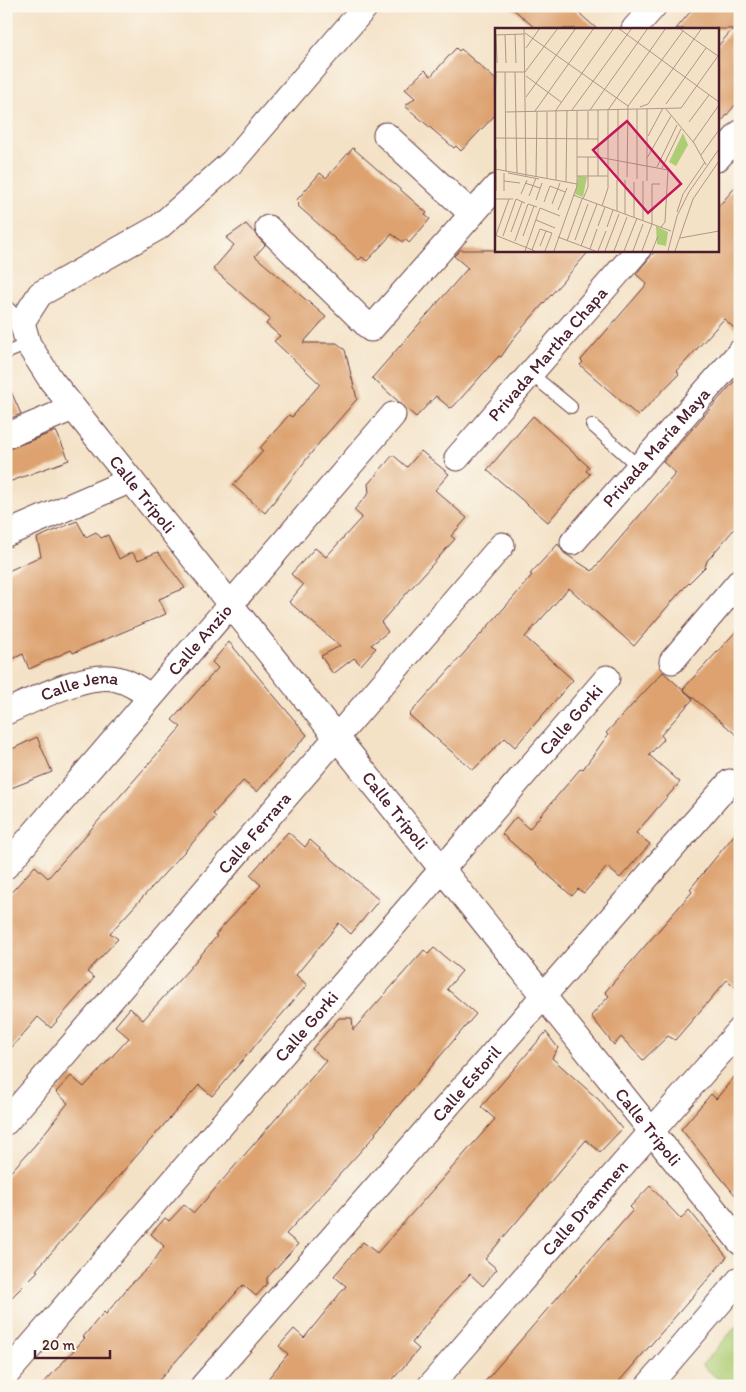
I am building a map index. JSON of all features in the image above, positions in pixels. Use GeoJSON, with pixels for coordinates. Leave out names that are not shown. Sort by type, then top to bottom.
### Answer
{"type":"FeatureCollection","features":[{"type":"Feature","properties":{"kind":"street"},"geometry":{"type":"LineString","coordinates":[[16,331],[40,294],[159,227],[233,161],[366,6]]}},
{"type":"Feature","properties":{"kind":"street"},"geometry":{"type":"LineString","coordinates":[[635,28],[654,6]]}},
{"type":"Feature","properties":{"kind":"street"},"geometry":{"type":"LineString","coordinates":[[718,158],[740,134]]}},
{"type":"Feature","properties":{"kind":"street"},"geometry":{"type":"LineString","coordinates":[[386,135],[472,214]]}},
{"type":"Feature","properties":{"kind":"street"},"geometry":{"type":"LineString","coordinates":[[268,228],[371,329],[495,188]]}},
{"type":"Feature","properties":{"kind":"street","name":"Privada Martha Chapa"},"geometry":{"type":"LineString","coordinates":[[457,458],[637,251]]}},
{"type":"Feature","properties":{"kind":"street","name":"Calle Trípoli"},"geometry":{"type":"LineString","coordinates":[[16,331],[73,408],[740,1242]]}},
{"type":"Feature","properties":{"kind":"street","name":"Privada María Maya"},"geometry":{"type":"LineString","coordinates":[[573,542],[740,352]]}},
{"type":"Feature","properties":{"kind":"street"},"geometry":{"type":"LineString","coordinates":[[6,436],[73,408]]}},
{"type":"Feature","properties":{"kind":"street","name":"Calle Anzio"},"geometry":{"type":"LineString","coordinates":[[6,866],[393,415]]}},
{"type":"Feature","properties":{"kind":"street"},"geometry":{"type":"LineString","coordinates":[[6,534],[131,480]]}},
{"type":"Feature","properties":{"kind":"street","name":"Calle Ferrara"},"geometry":{"type":"LineString","coordinates":[[6,1122],[502,545]]}},
{"type":"Feature","properties":{"kind":"street"},"geometry":{"type":"LineString","coordinates":[[672,660],[737,591]]}},
{"type":"Feature","properties":{"kind":"street","name":"Calle Jena"},"geometry":{"type":"LineString","coordinates":[[6,712],[65,687],[94,679],[115,678],[132,684],[150,697]]}},
{"type":"Feature","properties":{"kind":"street","name":"Calle Gorki"},"geometry":{"type":"LineString","coordinates":[[6,1375],[607,678]]}},
{"type":"Feature","properties":{"kind":"street","name":"Calle Estoril"},"geometry":{"type":"LineString","coordinates":[[203,1386],[730,782]]}},
{"type":"Feature","properties":{"kind":"street","name":"Calle Drammen"},"geometry":{"type":"LineString","coordinates":[[430,1386],[740,1030]]}},
{"type":"Feature","properties":{"kind":"street"},"geometry":{"type":"LineString","coordinates":[[648,1386],[740,1279]]}},
{"type":"Feature","properties":{"kind":"lane"},"geometry":{"type":"LineString","coordinates":[[531,374],[571,407]]}},
{"type":"Feature","properties":{"kind":"lane"},"geometry":{"type":"LineString","coordinates":[[592,425],[639,467]]}},
{"type":"Feature","properties":{"kind":"green space"},"geometry":{"type":"Polygon","coordinates":[[[740,1322],[740,1377],[732,1386],[726,1386],[702,1365],[740,1322]]]}},
{"type":"Feature","properties":{"kind":"building"},"geometry":{"type":"Polygon","coordinates":[[[510,6],[571,6],[596,28],[535,28],[510,6]]]}},
{"type":"Feature","properties":{"kind":"building"},"geometry":{"type":"Polygon","coordinates":[[[695,6],[740,6],[740,99],[718,126],[718,46],[733,29],[677,28],[695,6]]]}},
{"type":"Feature","properties":{"kind":"building"},"geometry":{"type":"Polygon","coordinates":[[[456,48],[459,51],[461,49],[495,79],[495,115],[461,151],[456,146],[454,148],[405,106],[415,98],[405,89],[425,70],[431,76],[456,48]]]}},
{"type":"Feature","properties":{"kind":"building"},"geometry":{"type":"Polygon","coordinates":[[[353,148],[427,213],[425,215],[430,219],[409,243],[405,239],[403,242],[392,234],[367,261],[362,257],[359,260],[298,206],[299,204],[296,201],[320,173],[326,178],[353,148]]]}},
{"type":"Feature","properties":{"kind":"building"},"geometry":{"type":"Polygon","coordinates":[[[740,182],[740,333],[724,319],[677,371],[679,374],[638,416],[580,365],[583,362],[581,360],[647,284],[636,274],[655,251],[718,251],[718,207],[740,182]]]}},
{"type":"Feature","properties":{"kind":"building"},"geometry":{"type":"Polygon","coordinates":[[[246,224],[265,245],[255,256],[326,317],[303,343],[337,343],[345,350],[357,399],[319,443],[265,513],[233,485],[263,451],[260,448],[289,415],[292,417],[320,384],[274,341],[280,336],[266,324],[270,319],[213,269],[234,245],[226,238],[246,224]]]}},
{"type":"Feature","properties":{"kind":"building"},"geometry":{"type":"Polygon","coordinates":[[[460,250],[589,251],[517,334],[501,357],[499,356],[454,406],[450,408],[436,396],[416,417],[372,378],[468,268],[454,256],[460,250]]]}},
{"type":"Feature","properties":{"kind":"building"},"geometry":{"type":"Polygon","coordinates":[[[740,375],[740,522],[707,561],[705,567],[680,592],[634,646],[569,588],[525,637],[573,680],[515,747],[505,738],[473,770],[409,715],[513,598],[532,575],[530,574],[558,544],[564,553],[592,571],[676,473],[663,462],[740,375]]]}},
{"type":"Feature","properties":{"kind":"building"},"geometry":{"type":"Polygon","coordinates":[[[6,380],[21,414],[6,420],[6,380]]]}},
{"type":"Feature","properties":{"kind":"building"},"geometry":{"type":"Polygon","coordinates":[[[533,416],[589,467],[586,471],[590,474],[548,522],[487,470],[533,416]]]}},
{"type":"Feature","properties":{"kind":"building"},"geometry":{"type":"Polygon","coordinates":[[[56,431],[69,460],[6,483],[6,450],[56,431]]]}},
{"type":"Feature","properties":{"kind":"building"},"geometry":{"type":"Polygon","coordinates":[[[421,451],[449,474],[435,490],[467,518],[451,536],[455,539],[381,622],[388,632],[371,645],[376,648],[361,665],[354,658],[333,674],[321,656],[340,646],[289,602],[303,585],[291,574],[315,548],[326,557],[362,517],[354,510],[369,493],[368,484],[393,455],[407,467],[421,451]]]}},
{"type":"Feature","properties":{"kind":"building"},"geometry":{"type":"Polygon","coordinates":[[[77,521],[86,537],[96,532],[101,538],[108,535],[119,559],[132,552],[138,560],[158,552],[185,588],[159,599],[166,614],[73,653],[71,650],[29,669],[23,654],[6,662],[6,572],[41,556],[37,538],[77,521]]]}},
{"type":"Feature","properties":{"kind":"building"},"geometry":{"type":"Polygon","coordinates":[[[740,627],[740,738],[683,689],[740,627]]]}},
{"type":"Feature","properties":{"kind":"building"},"geometry":{"type":"Polygon","coordinates":[[[229,642],[307,735],[257,792],[243,781],[213,814],[216,817],[110,933],[118,939],[87,972],[94,978],[51,1028],[38,1017],[6,1054],[6,898],[35,866],[48,878],[181,727],[172,720],[218,668],[212,662],[229,642]]]}},
{"type":"Feature","properties":{"kind":"building"},"geometry":{"type":"Polygon","coordinates":[[[663,672],[693,699],[661,735],[664,739],[649,755],[680,782],[636,833],[650,844],[620,878],[607,867],[584,893],[578,889],[572,896],[502,834],[516,817],[529,829],[581,768],[583,769],[608,735],[606,733],[663,672]]]}},
{"type":"Feature","properties":{"kind":"building"},"geometry":{"type":"Polygon","coordinates":[[[37,737],[52,772],[6,790],[6,752],[37,737]]]}},
{"type":"Feature","properties":{"kind":"building"},"geometry":{"type":"Polygon","coordinates":[[[740,828],[740,991],[727,980],[675,1040],[668,1036],[643,1060],[621,1037],[614,1045],[591,1016],[609,996],[605,992],[692,892],[690,889],[740,828]]]}},
{"type":"Feature","properties":{"kind":"building"},"geometry":{"type":"Polygon","coordinates":[[[288,832],[305,847],[310,840],[379,900],[351,934],[339,923],[296,975],[307,985],[212,1096],[199,1085],[36,1270],[38,1271],[6,1303],[6,1177],[36,1144],[68,1103],[56,1092],[71,1076],[84,1087],[129,1038],[115,1026],[130,1008],[143,1020],[188,970],[217,936],[215,935],[261,885],[250,875],[288,832]]]}},
{"type":"Feature","properties":{"kind":"building"},"geometry":{"type":"Polygon","coordinates":[[[434,948],[462,971],[447,989],[476,1014],[376,1134],[286,1234],[298,1244],[267,1278],[267,1284],[256,1296],[243,1285],[154,1386],[41,1386],[85,1338],[83,1337],[104,1312],[106,1314],[130,1285],[152,1264],[164,1246],[151,1234],[165,1218],[169,1221],[184,1205],[194,1213],[326,1061],[312,1049],[339,1018],[352,1018],[353,1030],[424,950],[428,954],[434,948]]]}},
{"type":"Feature","properties":{"kind":"building"},"geometry":{"type":"Polygon","coordinates":[[[546,1032],[558,1048],[552,1058],[599,1100],[622,1129],[600,1152],[586,1140],[485,1259],[497,1269],[483,1286],[470,1274],[439,1308],[412,1343],[419,1349],[387,1386],[262,1386],[288,1354],[279,1346],[294,1329],[304,1338],[346,1286],[334,1276],[363,1242],[377,1253],[495,1119],[481,1107],[546,1032]]]}},
{"type":"Feature","properties":{"kind":"building"},"geometry":{"type":"Polygon","coordinates":[[[740,1070],[740,1201],[681,1129],[711,1094],[716,1099],[740,1070]]]}},
{"type":"Feature","properties":{"kind":"building"},"geometry":{"type":"Polygon","coordinates":[[[650,1186],[681,1219],[689,1210],[727,1257],[615,1386],[481,1386],[633,1210],[630,1207],[650,1186]]]}}]}
